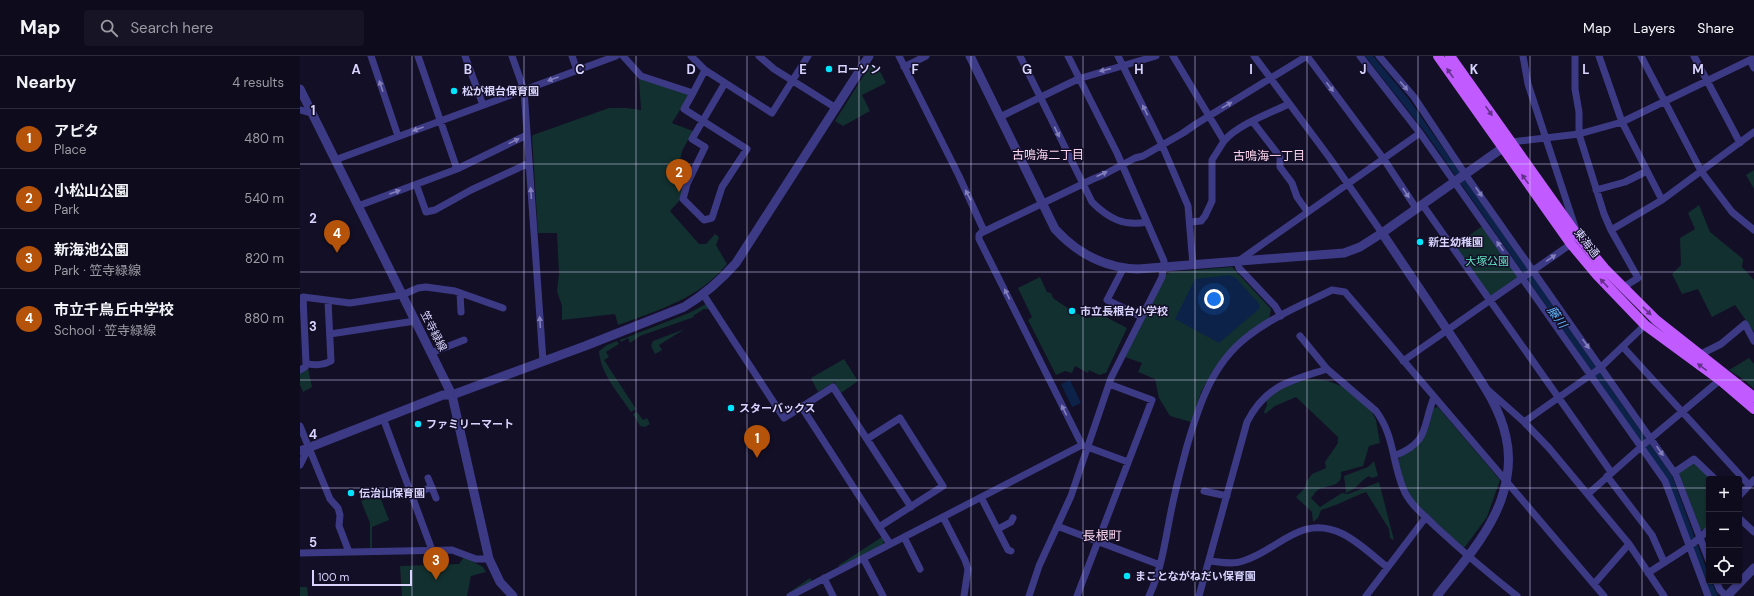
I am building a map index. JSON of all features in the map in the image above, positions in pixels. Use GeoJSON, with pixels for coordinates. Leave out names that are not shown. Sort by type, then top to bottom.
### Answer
{"type":"FeatureCollection","features":[{"type":"Feature","properties":{"kind":"main road","name":"東海通"},"geometry":{"type":"LineString","coordinates":[[1438,56],[1577,235],[1622,288],[1656,320],[1699,355],[1722,370],[1754,397]]}},
{"type":"Feature","properties":{"kind":"main road","name":"東海通"},"geometry":{"type":"LineString","coordinates":[[1450,56],[1571,244],[1597,276],[1645,325],[1720,380],[1754,409]]}},
{"type":"Feature","properties":{"kind":"street"},"geometry":{"type":"LineString","coordinates":[[371,56],[398,136]]}},
{"type":"Feature","properties":{"kind":"street"},"geometry":{"type":"LineString","coordinates":[[418,56],[457,169]]}},
{"type":"Feature","properties":{"kind":"street"},"geometry":{"type":"LineString","coordinates":[[466,56],[483,105]]}},
{"type":"Feature","properties":{"kind":"street"},"geometry":{"type":"LineString","coordinates":[[512,56],[524,90],[543,361]]}},
{"type":"Feature","properties":{"kind":"street"},"geometry":{"type":"LineString","coordinates":[[572,56],[577,70]]}},
{"type":"Feature","properties":{"kind":"street"},"geometry":{"type":"LineString","coordinates":[[335,160],[616,56]]}},
{"type":"Feature","properties":{"kind":"street"},"geometry":{"type":"LineString","coordinates":[[623,56],[641,76],[693,93]]}},
{"type":"Feature","properties":{"kind":"street"},"geometry":{"type":"LineString","coordinates":[[691,56],[705,70],[772,113],[808,56]]}},
{"type":"Feature","properties":{"kind":"street"},"geometry":{"type":"LineString","coordinates":[[759,56],[774,68],[836,108]]}},
{"type":"Feature","properties":{"kind":"street"},"geometry":{"type":"LineString","coordinates":[[300,451],[443,395],[452,395],[684,307],[703,294],[714,286],[736,263],[869,56]]}},
{"type":"Feature","properties":{"kind":"street"},"geometry":{"type":"LineString","coordinates":[[899,56],[959,176],[984,231]]}},
{"type":"Feature","properties":{"kind":"street"},"geometry":{"type":"LineString","coordinates":[[904,67],[926,56]]}},
{"type":"Feature","properties":{"kind":"street"},"geometry":{"type":"LineString","coordinates":[[970,56],[1055,229],[1072,245],[1094,259],[1123,269],[1164,268],[1193,264],[1344,254],[1360,247],[1382,233],[1506,145],[1579,134],[1622,122],[1752,59],[1754,68]]}},
{"type":"Feature","properties":{"kind":"street"},"geometry":{"type":"LineString","coordinates":[[1020,56],[1092,202],[1110,218],[1135,224],[1147,222]]}},
{"type":"Feature","properties":{"kind":"street"},"geometry":{"type":"LineString","coordinates":[[1029,596],[1039,566],[1071,496],[1084,446],[1109,384],[1162,277],[1164,268],[1164,261],[1135,192],[1068,56]]}},
{"type":"Feature","properties":{"kind":"street"},"geometry":{"type":"LineString","coordinates":[[1118,56],[1162,145],[1188,206],[1193,264]]}},
{"type":"Feature","properties":{"kind":"street"},"geometry":{"type":"LineString","coordinates":[[1000,118],[1078,79],[1156,56]]}},
{"type":"Feature","properties":{"kind":"street"},"geometry":{"type":"LineString","coordinates":[[1173,56],[1224,141]]}},
{"type":"Feature","properties":{"kind":"street"},"geometry":{"type":"LineString","coordinates":[[1254,56],[1329,156],[1382,233],[1448,330],[1500,415],[1506,437],[1509,462],[1506,482],[1495,515],[1437,596]]}},
{"type":"Feature","properties":{"kind":"street"},"geometry":{"type":"LineString","coordinates":[[1128,462],[1084,446],[979,235],[984,231],[1042,203],[1143,156],[1190,129],[1208,116],[1307,56],[1490,301],[1652,535],[1664,562]]}},
{"type":"Feature","properties":{"kind":"street"},"geometry":{"type":"LineString","coordinates":[[1360,56],[1420,132],[1460,178],[1532,271],[1650,439],[1675,472],[1706,554]]}},
{"type":"Feature","properties":{"kind":"street"},"geometry":{"type":"LineString","coordinates":[[1379,56],[1414,97],[1460,178],[1523,277],[1665,481],[1708,596]]}},
{"type":"Feature","properties":{"kind":"street"},"geometry":{"type":"LineString","coordinates":[[1403,361],[1571,244],[1577,235],[1528,84],[1523,56]]}},
{"type":"Feature","properties":{"kind":"street"},"geometry":{"type":"LineString","coordinates":[[1575,56],[1575,89],[1579,112],[1579,134],[1596,190],[1611,230],[1638,278],[1622,288]]}},
{"type":"Feature","properties":{"kind":"street"},"geometry":{"type":"LineString","coordinates":[[1599,56],[1622,122],[1662,200]]}},
{"type":"Feature","properties":{"kind":"street"},"geometry":{"type":"LineString","coordinates":[[1641,56],[1701,171],[1732,212],[1754,230]]}},
{"type":"Feature","properties":{"kind":"street"},"geometry":{"type":"LineString","coordinates":[[1694,56],[1740,143]]}},
{"type":"Feature","properties":{"kind":"street"},"geometry":{"type":"LineString","coordinates":[[705,70],[684,109],[702,120],[747,149],[722,187],[712,218],[704,220],[683,199],[687,184],[705,147],[692,139],[702,120],[726,83]]}},
{"type":"Feature","properties":{"kind":"street","name":"笠寺緑線"},"geometry":{"type":"LineString","coordinates":[[300,89],[402,295],[432,352],[452,395],[489,559],[500,582],[513,596]]}},
{"type":"Feature","properties":{"kind":"street"},"geometry":{"type":"LineString","coordinates":[[1190,222],[1201,221],[1206,216],[1210,206],[1212,160],[1228,136],[1289,104]]}},
{"type":"Feature","properties":{"kind":"street"},"geometry":{"type":"LineString","coordinates":[[300,110],[312,113]]}},
{"type":"Feature","properties":{"kind":"street"},"geometry":{"type":"LineString","coordinates":[[1253,122],[1280,157],[1280,167],[1292,183],[1297,197],[1307,212]]}},
{"type":"Feature","properties":{"kind":"street"},"geometry":{"type":"LineString","coordinates":[[1236,262],[1420,132]]}},
{"type":"Feature","properties":{"kind":"street"},"geometry":{"type":"LineString","coordinates":[[1611,230],[1662,200],[1754,132]]}},
{"type":"Feature","properties":{"kind":"street"},"geometry":{"type":"LineString","coordinates":[[358,206],[457,169],[527,135]]}},
{"type":"Feature","properties":{"kind":"street"},"geometry":{"type":"LineString","coordinates":[[416,184],[426,212],[435,210],[471,190],[528,163]]}},
{"type":"Feature","properties":{"kind":"street"},"geometry":{"type":"LineString","coordinates":[[1596,190],[1625,182],[1647,171]]}},
{"type":"Feature","properties":{"kind":"street"},"geometry":{"type":"LineString","coordinates":[[1236,262],[1239,268],[1275,306],[1281,316]]}},
{"type":"Feature","properties":{"kind":"street"},"geometry":{"type":"LineString","coordinates":[[1123,269],[1107,300],[1142,317]]}},
{"type":"Feature","properties":{"kind":"street"},"geometry":{"type":"LineString","coordinates":[[328,300],[331,361],[319,365],[306,363],[303,297],[328,300],[350,303],[402,295],[418,288],[426,287],[460,293],[502,308]]}},
{"type":"Feature","properties":{"kind":"street"},"geometry":{"type":"LineString","coordinates":[[1149,596],[1154,586],[1160,565],[1176,484],[1194,420],[1206,389],[1217,370],[1236,347],[1262,326],[1332,290],[1345,292],[1604,596]]}},
{"type":"Feature","properties":{"kind":"street"},"geometry":{"type":"LineString","coordinates":[[460,293],[461,312]]}},
{"type":"Feature","properties":{"kind":"street"},"geometry":{"type":"LineString","coordinates":[[703,294],[784,418],[833,387],[911,507]]}},
{"type":"Feature","properties":{"kind":"street"},"geometry":{"type":"LineString","coordinates":[[330,334],[416,321]]}},
{"type":"Feature","properties":{"kind":"street"},"geometry":{"type":"LineString","coordinates":[[1699,355],[1721,344],[1745,324],[1754,341]]}},
{"type":"Feature","properties":{"kind":"street"},"geometry":{"type":"LineString","coordinates":[[1524,422],[1592,375],[1645,325]]}},
{"type":"Feature","properties":{"kind":"street"},"geometry":{"type":"LineString","coordinates":[[1300,336],[1327,369],[1376,411],[1388,432],[1402,488],[1407,497],[1467,556],[1517,596]]}},
{"type":"Feature","properties":{"kind":"street"},"geometry":{"type":"LineString","coordinates":[[432,352],[464,340]]}},
{"type":"Feature","properties":{"kind":"street"},"geometry":{"type":"LineString","coordinates":[[1623,347],[1682,412],[1752,483],[1742,493]]}},
{"type":"Feature","properties":{"kind":"street"},"geometry":{"type":"LineString","coordinates":[[1199,596],[1247,422],[1261,400],[1271,391],[1283,384],[1327,369]]}},
{"type":"Feature","properties":{"kind":"street"},"geometry":{"type":"LineString","coordinates":[[1588,494],[1609,474],[1720,380]]}},
{"type":"Feature","properties":{"kind":"street"},"geometry":{"type":"LineString","coordinates":[[1077,596],[1152,400],[1109,384]]}},
{"type":"Feature","properties":{"kind":"street"},"geometry":{"type":"LineString","coordinates":[[1483,385],[1524,422],[1549,448],[1629,544],[1664,596]]}},
{"type":"Feature","properties":{"kind":"street"},"geometry":{"type":"LineString","coordinates":[[1394,456],[1405,452],[1422,436],[1434,397]]}},
{"type":"Feature","properties":{"kind":"street"},"geometry":{"type":"LineString","coordinates":[[801,406],[890,544]]}},
{"type":"Feature","properties":{"kind":"street"},"geometry":{"type":"LineString","coordinates":[[383,418],[432,550]]}},
{"type":"Feature","properties":{"kind":"street"},"geometry":{"type":"LineString","coordinates":[[867,439],[900,418],[942,486],[879,527]]}},
{"type":"Feature","properties":{"kind":"street"},"geometry":{"type":"LineString","coordinates":[[300,426],[330,499],[338,508],[340,515],[339,526],[349,552]]}},
{"type":"Feature","properties":{"kind":"street"},"geometry":{"type":"LineString","coordinates":[[790,596],[981,497],[1084,446]]}},
{"type":"Feature","properties":{"kind":"street"},"geometry":{"type":"LineString","coordinates":[[300,465],[309,447]]}},
{"type":"Feature","properties":{"kind":"street"},"geometry":{"type":"LineString","coordinates":[[1675,472],[1694,459],[1712,476]]}},
{"type":"Feature","properties":{"kind":"street"},"geometry":{"type":"LineString","coordinates":[[428,478],[436,498]]}},
{"type":"Feature","properties":{"kind":"street"},"geometry":{"type":"LineString","coordinates":[[412,495],[432,487]]}},
{"type":"Feature","properties":{"kind":"street"},"geometry":{"type":"LineString","coordinates":[[1204,490],[1227,496]]}},
{"type":"Feature","properties":{"kind":"street"},"geometry":{"type":"LineString","coordinates":[[981,497],[1008,550],[1011,551]]}},
{"type":"Feature","properties":{"kind":"street"},"geometry":{"type":"LineString","coordinates":[[943,517],[968,569],[964,596]]}},
{"type":"Feature","properties":{"kind":"street"},"geometry":{"type":"LineString","coordinates":[[1366,596],[1426,517]]}},
{"type":"Feature","properties":{"kind":"street"},"geometry":{"type":"LineString","coordinates":[[998,529],[1011,522],[1013,518]]}},
{"type":"Feature","properties":{"kind":"street"},"geometry":{"type":"LineString","coordinates":[[1742,521],[1754,532]]}},
{"type":"Feature","properties":{"kind":"street"},"geometry":{"type":"LineString","coordinates":[[1057,526],[1160,565]]}},
{"type":"Feature","properties":{"kind":"street"},"geometry":{"type":"LineString","coordinates":[[1209,561],[1233,563],[1241,562],[1258,556],[1294,533],[1311,528],[1320,528],[1344,535],[1387,567]]}},
{"type":"Feature","properties":{"kind":"street"},"geometry":{"type":"LineString","coordinates":[[1648,573],[1699,539],[1706,532]]}},
{"type":"Feature","properties":{"kind":"street"},"geometry":{"type":"LineString","coordinates":[[904,537],[920,569]]}},
{"type":"Feature","properties":{"kind":"street"},"geometry":{"type":"LineString","coordinates":[[1594,584],[1629,544]]}},
{"type":"Feature","properties":{"kind":"street"},"geometry":{"type":"LineString","coordinates":[[300,553],[452,550],[476,559],[489,559]]}},
{"type":"Feature","properties":{"kind":"street"},"geometry":{"type":"LineString","coordinates":[[863,558],[883,596]]}},
{"type":"Feature","properties":{"kind":"street"},"geometry":{"type":"LineString","coordinates":[[1717,584],[1720,590],[1727,596],[1754,568]]}},
{"type":"Feature","properties":{"kind":"street"},"geometry":{"type":"LineString","coordinates":[[824,578],[833,596]]}},
{"type":"Feature","properties":{"kind":"green space"},"geometry":{"type":"Polygon","coordinates":[[[871,64],[881,73],[886,83],[862,95],[870,111],[843,126],[835,121],[871,64]]]}},
{"type":"Feature","properties":{"kind":"green space"},"geometry":{"type":"Polygon","coordinates":[[[639,78],[689,95],[672,123],[693,131],[682,151],[679,165],[667,171],[685,183],[680,200],[670,211],[699,244],[706,244],[715,234],[719,237],[716,245],[727,264],[716,276],[691,295],[663,309],[618,325],[615,314],[562,320],[562,306],[557,291],[559,273],[557,233],[538,233],[532,137],[533,135],[609,108],[641,110],[639,78]]]}},
{"type":"Feature","properties":{"kind":"green space"},"geometry":{"type":"Polygon","coordinates":[[[1754,170],[1754,189],[1746,175],[1754,170]]]}},
{"type":"Feature","properties":{"kind":"green space"},"geometry":{"type":"Polygon","coordinates":[[[1699,205],[1710,232],[1743,259],[1742,267],[1754,280],[1754,332],[1735,305],[1712,317],[1698,289],[1682,294],[1672,274],[1681,265],[1680,238],[1695,229],[1688,213],[1699,205]]]}},
{"type":"Feature","properties":{"kind":"green space","name":"大塚公園"},"geometry":{"type":"Polygon","coordinates":[[[1481,227],[1484,228],[1518,276],[1492,296],[1489,295],[1456,247],[1457,244],[1481,227]]]}},
{"type":"Feature","properties":{"kind":"green space"},"geometry":{"type":"Polygon","coordinates":[[[1232,267],[1271,309],[1269,319],[1226,353],[1214,369],[1201,392],[1191,422],[1170,416],[1159,398],[1155,379],[1138,372],[1142,363],[1125,357],[1166,274],[1170,272],[1232,267]]]}},
{"type":"Feature","properties":{"kind":"green space"},"geometry":{"type":"Polygon","coordinates":[[[1040,277],[1047,292],[1051,293],[1053,298],[1066,307],[1085,318],[1104,316],[1127,328],[1106,373],[1099,375],[1089,370],[1088,373],[1075,366],[1072,373],[1065,371],[1056,375],[1028,320],[1032,317],[1018,288],[1040,277]]]}},
{"type":"Feature","properties":{"kind":"green space"},"geometry":{"type":"Polygon","coordinates":[[[706,304],[710,309],[704,309],[693,316],[694,317],[640,336],[630,343],[628,338],[621,342],[620,340],[689,313],[706,304]]]}},
{"type":"Feature","properties":{"kind":"green space"},"geometry":{"type":"Polygon","coordinates":[[[685,329],[659,345],[662,350],[655,354],[651,346],[653,341],[685,329]]]}},
{"type":"Feature","properties":{"kind":"green space"},"geometry":{"type":"Polygon","coordinates":[[[617,341],[619,344],[606,352],[609,357],[604,360],[636,409],[631,412],[606,375],[600,359],[599,351],[607,345],[617,341]]]}},
{"type":"Feature","properties":{"kind":"green space"},"geometry":{"type":"Polygon","coordinates":[[[1749,358],[1754,364],[1754,389],[1746,381],[1729,370],[1749,358]]]}},
{"type":"Feature","properties":{"kind":"green space"},"geometry":{"type":"Polygon","coordinates":[[[844,359],[858,381],[841,393],[834,382],[818,392],[811,378],[844,359]]]}},
{"type":"Feature","properties":{"kind":"green space"},"geometry":{"type":"Polygon","coordinates":[[[308,368],[312,387],[303,392],[300,385],[300,374],[308,368]]]}},
{"type":"Feature","properties":{"kind":"green space"},"geometry":{"type":"Polygon","coordinates":[[[1314,379],[1328,381],[1344,387],[1371,410],[1376,420],[1380,443],[1369,446],[1363,466],[1341,472],[1340,481],[1334,485],[1318,490],[1311,498],[1320,507],[1342,493],[1348,494],[1379,482],[1394,540],[1390,538],[1389,529],[1366,492],[1321,510],[1318,518],[1313,522],[1312,512],[1296,497],[1305,488],[1306,482],[1312,474],[1326,468],[1325,462],[1338,443],[1338,437],[1296,397],[1275,406],[1265,414],[1264,412],[1267,405],[1266,399],[1277,391],[1301,381],[1314,379]]]}},
{"type":"Feature","properties":{"kind":"green space"},"geometry":{"type":"Polygon","coordinates":[[[1438,407],[1500,480],[1487,517],[1465,547],[1462,547],[1416,504],[1404,483],[1398,460],[1421,440],[1427,431],[1433,408],[1438,407]]]}},
{"type":"Feature","properties":{"kind":"green space"},"geometry":{"type":"Polygon","coordinates":[[[637,412],[643,420],[647,418],[650,424],[645,427],[640,426],[633,414],[637,412]]]}},
{"type":"Feature","properties":{"kind":"green space"},"geometry":{"type":"Polygon","coordinates":[[[1374,461],[1378,476],[1372,478],[1369,476],[1353,490],[1346,493],[1344,476],[1368,467],[1374,461]]]}},
{"type":"Feature","properties":{"kind":"green space"},"geometry":{"type":"Polygon","coordinates":[[[1692,463],[1696,463],[1709,476],[1706,476],[1706,529],[1704,531],[1700,529],[1679,473],[1692,463]]]}},
{"type":"Feature","properties":{"kind":"green space"},"geometry":{"type":"Polygon","coordinates":[[[379,494],[389,520],[372,527],[372,548],[370,548],[370,523],[361,501],[379,494]]]}},
{"type":"Feature","properties":{"kind":"green space"},"geometry":{"type":"Polygon","coordinates":[[[882,537],[884,540],[883,545],[784,596],[810,578],[812,581],[839,567],[839,565],[882,537]]]}},
{"type":"Feature","properties":{"kind":"green space"},"geometry":{"type":"Polygon","coordinates":[[[464,557],[483,567],[486,572],[471,576],[467,596],[402,596],[400,566],[459,564],[464,557]]]}},
{"type":"Feature","properties":{"kind":"green space"},"geometry":{"type":"Polygon","coordinates":[[[300,587],[307,587],[308,596],[300,596],[300,587]]]}},
{"type":"Feature","properties":{"kind":"water","name":"藤川"},"geometry":{"type":"Polygon","coordinates":[[[1365,56],[1373,56],[1408,98],[1672,476],[1706,568],[1706,583],[1667,479],[1425,132],[1365,56]]]}},
{"type":"Feature","properties":{"kind":"water"},"geometry":{"type":"Polygon","coordinates":[[[1229,275],[1236,278],[1259,304],[1260,308],[1219,343],[1175,319],[1195,279],[1229,275]]]}},
{"type":"Feature","properties":{"kind":"water"},"geometry":{"type":"Polygon","coordinates":[[[1070,380],[1081,403],[1072,407],[1061,384],[1070,380]]]}},
{"type":"Feature","properties":{"kind":"water"},"geometry":{"type":"Polygon","coordinates":[[[1706,584],[1712,584],[1718,596],[1711,596],[1706,584]]]}},
{"type":"Feature","properties":{"kind":"place","name":"ローソン"},"geometry":{"type":"Point","coordinates":[829,69]}},
{"type":"Feature","properties":{"kind":"place","name":"松が根台保育園"},"geometry":{"type":"Point","coordinates":[454,91]}},
{"type":"Feature","properties":{"kind":"place","name":"小松山公園"},"geometry":{"type":"Point","coordinates":[679,192]}},
{"type":"Feature","properties":{"kind":"place","name":"新生幼稚園"},"geometry":{"type":"Point","coordinates":[1420,242]}},
{"type":"Feature","properties":{"kind":"place","name":"市立千鳥丘中学校"},"geometry":{"type":"Point","coordinates":[337,253]}},
{"type":"Feature","properties":{"kind":"place","name":"市立長根台小学校"},"geometry":{"type":"Point","coordinates":[1072,311]}},
{"type":"Feature","properties":{"kind":"place","name":"スターバックス"},"geometry":{"type":"Point","coordinates":[731,408]}},
{"type":"Feature","properties":{"kind":"place","name":"ファミリーマート"},"geometry":{"type":"Point","coordinates":[418,424]}},
{"type":"Feature","properties":{"kind":"place","name":"アピタ"},"geometry":{"type":"Point","coordinates":[757,458]}},
{"type":"Feature","properties":{"kind":"place","name":"伝治山保育園"},"geometry":{"type":"Point","coordinates":[351,493]}},
{"type":"Feature","properties":{"kind":"place","name":"まことながねだい保育園"},"geometry":{"type":"Point","coordinates":[1127,576]}},
{"type":"Feature","properties":{"kind":"place","name":"新海池公園"},"geometry":{"type":"Point","coordinates":[436,580]}},
{"type":"Feature","properties":{"kind":"district","name":"古鳴海二丁目"},"geometry":{"type":"Point","coordinates":[1048,155]}},
{"type":"Feature","properties":{"kind":"district","name":"古鳴海一丁目"},"geometry":{"type":"Point","coordinates":[1269,156]}},
{"type":"Feature","properties":{"kind":"district","name":"長根町"},"geometry":{"type":"Point","coordinates":[1102,535]}}]}
